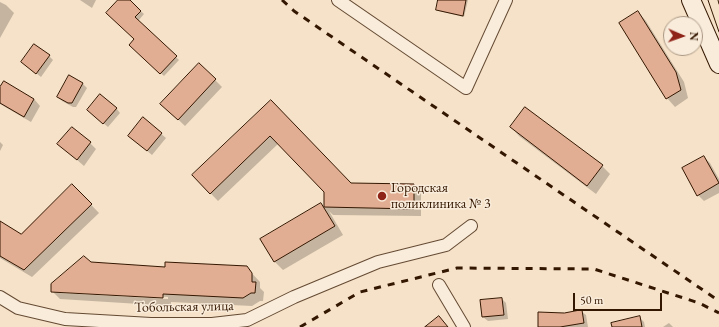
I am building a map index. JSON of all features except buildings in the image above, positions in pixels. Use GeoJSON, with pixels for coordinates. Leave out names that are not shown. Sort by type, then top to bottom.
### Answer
{"type":"FeatureCollection","features":[{"type":"Feature","properties":{"kind":"main road"},"geometry":{"type":"LineString","coordinates":[[691,0],[719,64]]}},
{"type":"Feature","properties":{"kind":"street"},"geometry":{"type":"LineString","coordinates":[[338,0],[466,88],[506,0]]}},
{"type":"Feature","properties":{"kind":"street","name":"Тобольская улица"},"geometry":{"type":"LineString","coordinates":[[0,297],[18,308],[65,319],[151,324],[212,324],[247,320],[294,297],[378,262],[446,245],[471,226]]}},
{"type":"Feature","properties":{"kind":"street"},"geometry":{"type":"LineString","coordinates":[[439,286],[464,327]]}},
{"type":"Feature","properties":{"kind":"tram line"},"geometry":{"type":"LineString","coordinates":[[708,0],[719,32]]}},
{"type":"Feature","properties":{"kind":"tram line"},"geometry":{"type":"LineString","coordinates":[[718,0],[719,4]]}},
{"type":"Feature","properties":{"kind":"railway"},"geometry":{"type":"LineString","coordinates":[[282,0],[294,11],[719,301]]}},
{"type":"Feature","properties":{"kind":"railway"},"geometry":{"type":"LineString","coordinates":[[300,327],[360,292],[457,268],[594,269],[699,303],[719,313]]}},
{"type":"Feature","properties":{"kind":"place","name":"Городская поликлиника № 3"},"geometry":{"type":"Point","coordinates":[382,196]}}]}
